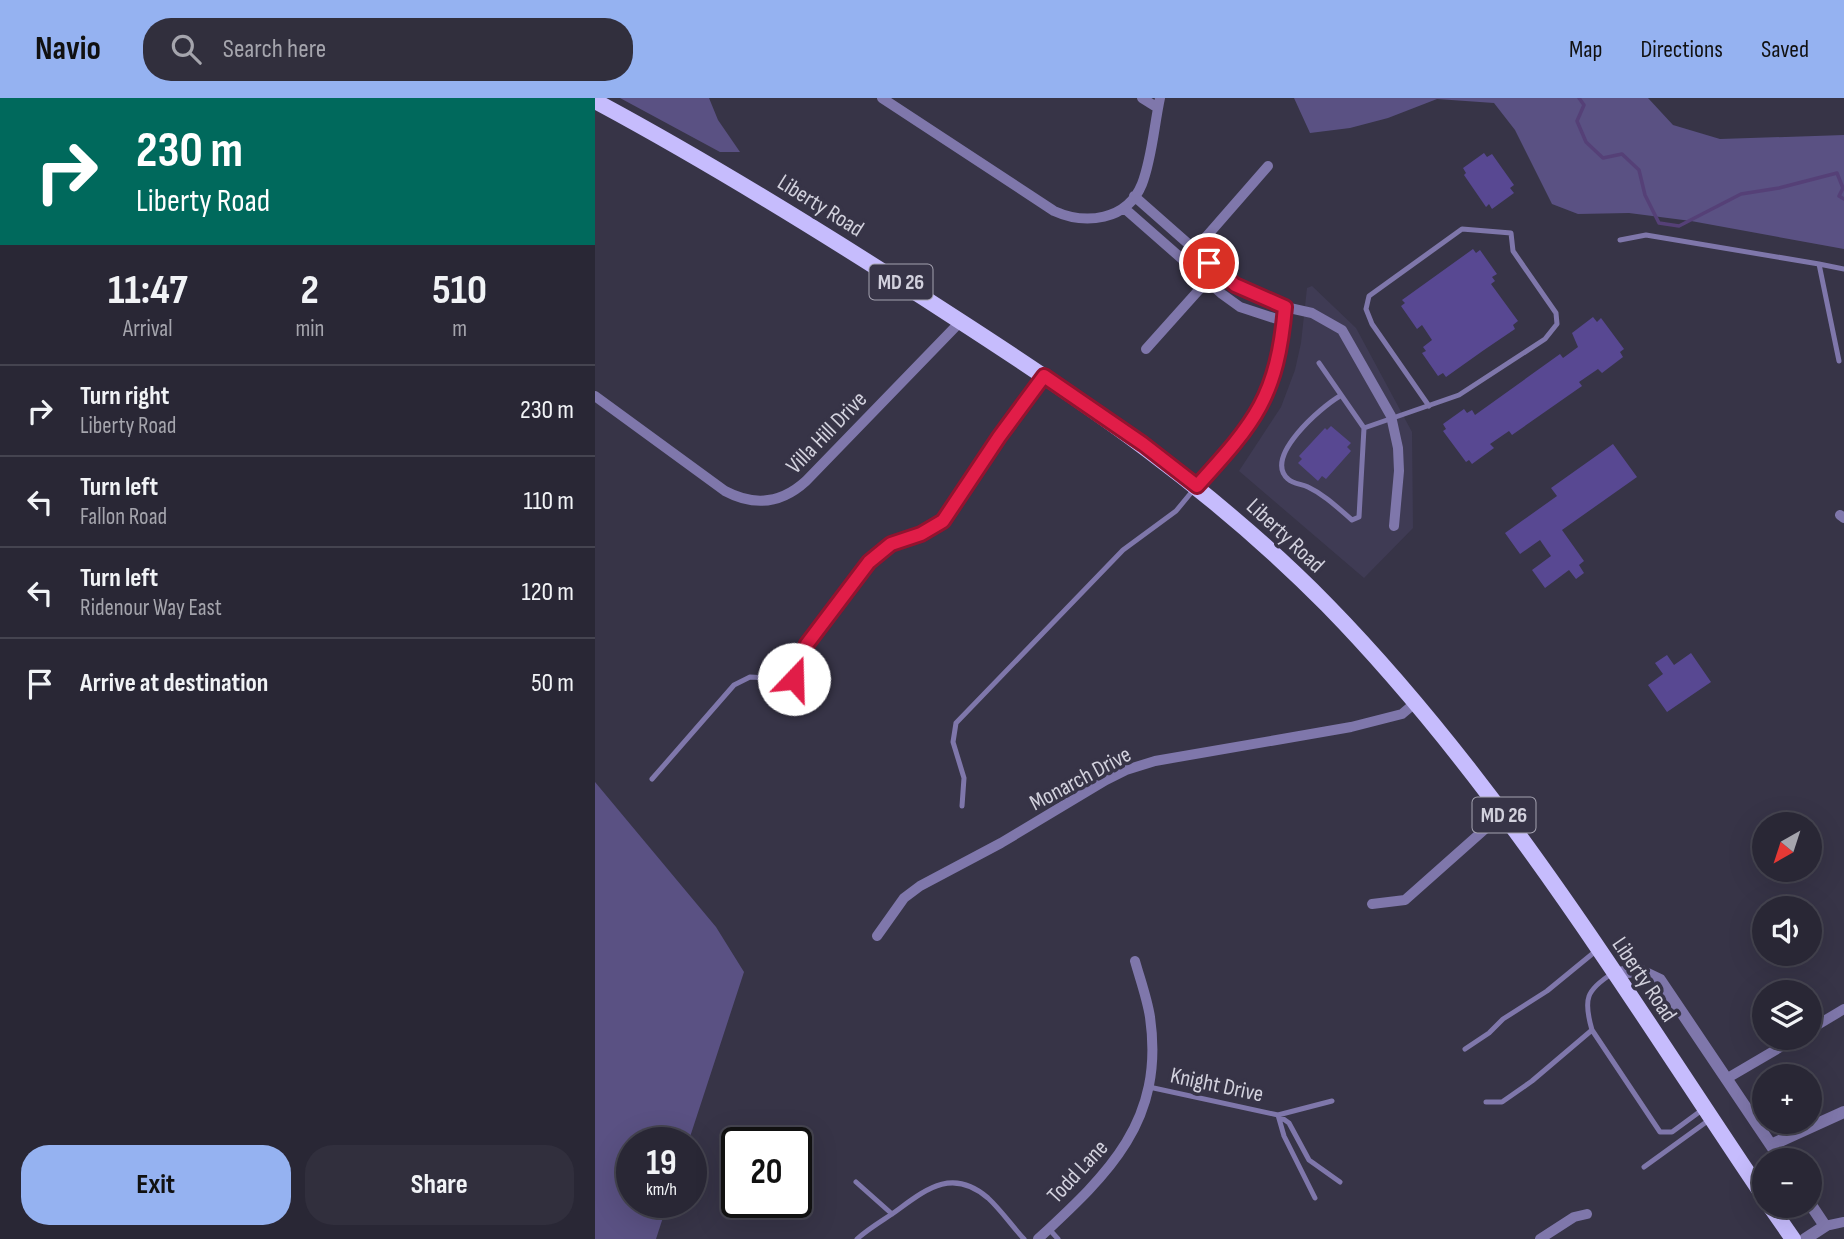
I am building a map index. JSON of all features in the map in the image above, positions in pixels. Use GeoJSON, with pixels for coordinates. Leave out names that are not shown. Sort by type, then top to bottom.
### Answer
{"type":"FeatureCollection","features":[{"type":"Feature","properties":{"kind":"main road","name":"Liberty Road"},"geometry":{"type":"LineString","coordinates":[[595,101],[766,197],[1044,376],[1143,444],[1197,486],[1300,577],[1415,703],[1503,813],[1752,1178]]}},
{"type":"Feature","properties":{"kind":"main road"},"geometry":{"type":"LineString","coordinates":[[1778,1218],[1793,1239]]}},
{"type":"Feature","properties":{"kind":"street"},"geometry":{"type":"LineString","coordinates":[[882,98],[1054,211],[1071,219],[1087,220],[1105,217],[1124,208],[1142,185],[1159,103],[1143,98]]}},
{"type":"Feature","properties":{"kind":"street"},"geometry":{"type":"LineString","coordinates":[[1185,261],[1268,166]]}},
{"type":"Feature","properties":{"kind":"street"},"geometry":{"type":"LineString","coordinates":[[1134,196],[1224,276],[1257,296],[1285,307],[1312,313],[1342,330],[1391,416],[1398,448],[1399,471],[1394,526]]}},
{"type":"Feature","properties":{"kind":"street"},"geometry":{"type":"LineString","coordinates":[[1124,208],[1206,282],[1240,307],[1283,321]]}},
{"type":"Feature","properties":{"kind":"street"},"geometry":{"type":"LineString","coordinates":[[1146,349],[1206,282],[1224,276]]}},
{"type":"Feature","properties":{"kind":"street"},"geometry":{"type":"LineString","coordinates":[[1197,486],[1239,439],[1257,414],[1273,379],[1282,342],[1285,307]]}},
{"type":"Feature","properties":{"kind":"street","name":"Villa Hill Drive"},"geometry":{"type":"LineString","coordinates":[[595,396],[725,491],[748,501],[774,500],[793,492],[807,481],[961,321]]}},
{"type":"Feature","properties":{"kind":"street","name":"Monarch Drive"},"geometry":{"type":"LineString","coordinates":[[877,936],[904,898],[920,886],[1126,770],[1155,761],[1352,727],[1402,714],[1415,703]]}},
{"type":"Feature","properties":{"kind":"street"},"geometry":{"type":"LineString","coordinates":[[1372,904],[1405,900],[1503,813]]}},
{"type":"Feature","properties":{"kind":"street","name":"Todd Lane"},"geometry":{"type":"LineString","coordinates":[[1038,1239],[1111,1167],[1126,1146],[1144,1106],[1149,1087],[1152,1047],[1149,1015],[1135,961]]}},
{"type":"Feature","properties":{"kind":"street"},"geometry":{"type":"LineString","coordinates":[[1613,973],[1641,971],[1660,979],[1773,1148]]}},
{"type":"Feature","properties":{"kind":"street"},"geometry":{"type":"LineString","coordinates":[[1822,1022],[1844,1009]]}},
{"type":"Feature","properties":{"kind":"street"},"geometry":{"type":"LineString","coordinates":[[1726,1079],[1776,1050]]}},
{"type":"Feature","properties":{"kind":"street"},"geometry":{"type":"LineString","coordinates":[[1771,1145],[1844,1112]]}},
{"type":"Feature","properties":{"kind":"street"},"geometry":{"type":"LineString","coordinates":[[1540,1239],[1574,1217],[1587,1214]]}},
{"type":"Feature","properties":{"kind":"street"},"geometry":{"type":"LineString","coordinates":[[1820,1218],[1825,1226]]}},
{"type":"Feature","properties":{"kind":"street"},"geometry":{"type":"LineString","coordinates":[[1805,1239],[1825,1226],[1844,1222]]}},
{"type":"Feature","properties":{"kind":"lane"},"geometry":{"type":"LineString","coordinates":[[1364,428],[1391,416],[1429,406],[1459,395],[1545,339],[1557,324],[1556,313],[1513,251],[1511,233],[1462,229],[1370,296],[1366,309],[1372,324],[1429,406]]}},
{"type":"Feature","properties":{"kind":"lane"},"geometry":{"type":"LineString","coordinates":[[1620,240],[1646,235],[1844,269]]}},
{"type":"Feature","properties":{"kind":"lane"},"geometry":{"type":"LineString","coordinates":[[1819,264],[1839,361]]}},
{"type":"Feature","properties":{"kind":"lane"},"geometry":{"type":"LineString","coordinates":[[1319,363],[1364,428],[1359,517],[1352,520],[1326,497],[1290,481],[1282,471],[1282,458],[1288,444],[1330,402],[1340,396]]}},
{"type":"Feature","properties":{"kind":"lane"},"geometry":{"type":"LineString","coordinates":[[652,779],[734,685],[750,677],[794,679],[807,644],[869,562],[891,544],[921,534],[943,521],[1044,376]]}},
{"type":"Feature","properties":{"kind":"lane"},"geometry":{"type":"LineString","coordinates":[[962,806],[964,778],[953,742],[956,723],[1123,550],[1176,511],[1197,486]]}},
{"type":"Feature","properties":{"kind":"lane"},"geometry":{"type":"LineString","coordinates":[[1465,1049],[1547,991],[1597,950]]}},
{"type":"Feature","properties":{"kind":"lane"},"geometry":{"type":"LineString","coordinates":[[1613,973],[1596,984],[1587,1001],[1586,1012],[1592,1030],[1660,1132],[1672,1132],[1708,1113]]}},
{"type":"Feature","properties":{"kind":"lane"},"geometry":{"type":"LineString","coordinates":[[1486,1102],[1502,1102],[1532,1081],[1592,1030]]}},
{"type":"Feature","properties":{"kind":"lane","name":"Knight Drive"},"geometry":{"type":"LineString","coordinates":[[1149,1087],[1278,1115]]}},
{"type":"Feature","properties":{"kind":"lane"},"geometry":{"type":"LineString","coordinates":[[1278,1115],[1332,1101]]}},
{"type":"Feature","properties":{"kind":"lane"},"geometry":{"type":"LineString","coordinates":[[1644,1167],[1708,1113]]}},
{"type":"Feature","properties":{"kind":"lane"},"geometry":{"type":"LineString","coordinates":[[1278,1115],[1289,1123],[1309,1160],[1340,1182]]}},
{"type":"Feature","properties":{"kind":"lane"},"geometry":{"type":"LineString","coordinates":[[1278,1115],[1285,1136],[1315,1198]]}},
{"type":"Feature","properties":{"kind":"lane"},"geometry":{"type":"LineString","coordinates":[[856,1182],[892,1214]]}},
{"type":"Feature","properties":{"kind":"lane"},"geometry":{"type":"LineString","coordinates":[[857,1239],[915,1196],[937,1184],[956,1182],[974,1189],[988,1199],[1024,1239]]}},
{"type":"Feature","properties":{"kind":"lane"},"geometry":{"type":"LineString","coordinates":[[1049,1229],[1058,1239]]}},
{"type":"Feature","properties":{"kind":"shaded area"},"geometry":{"type":"Polygon","coordinates":[[[620,98],[709,98],[718,120],[740,152],[720,152],[620,98]]]}},
{"type":"Feature","properties":{"kind":"shaded area"},"geometry":{"type":"Polygon","coordinates":[[[1294,98],[1648,98],[1673,125],[1720,139],[1844,135],[1844,249],[1691,221],[1629,213],[1578,214],[1552,204],[1515,130],[1494,103],[1437,99],[1388,118],[1350,128],[1310,133],[1294,98]]]}},
{"type":"Feature","properties":{"kind":"shaded area"},"geometry":{"type":"Polygon","coordinates":[[[1312,286],[1356,328],[1412,432],[1413,528],[1364,578],[1239,471],[1281,407],[1295,370],[1307,288],[1312,286]]]}},
{"type":"Feature","properties":{"kind":"shaded area"},"geometry":{"type":"Polygon","coordinates":[[[595,782],[716,927],[744,972],[693,1127],[616,1127],[616,1218],[663,1218],[656,1239],[595,1239],[595,782]]]}},
{"type":"Feature","properties":{"kind":"building"},"geometry":{"type":"Polygon","coordinates":[[[1484,153],[1487,157],[1492,154],[1514,185],[1510,188],[1514,193],[1492,209],[1489,204],[1486,207],[1464,175],[1466,173],[1463,168],[1484,153]]]}},
{"type":"Feature","properties":{"kind":"building"},"geometry":{"type":"Polygon","coordinates":[[[1473,249],[1476,253],[1480,250],[1497,274],[1492,277],[1495,281],[1491,284],[1518,321],[1513,325],[1515,329],[1446,377],[1443,373],[1438,376],[1422,353],[1426,351],[1423,347],[1432,340],[1422,325],[1417,329],[1401,306],[1405,303],[1402,300],[1473,249]]]}},
{"type":"Feature","properties":{"kind":"building"},"geometry":{"type":"Polygon","coordinates":[[[1593,317],[1597,322],[1601,318],[1624,349],[1620,352],[1623,357],[1602,373],[1598,369],[1579,382],[1582,386],[1512,435],[1509,431],[1490,444],[1494,448],[1472,464],[1469,460],[1466,462],[1443,431],[1446,429],[1443,424],[1464,409],[1467,413],[1472,410],[1475,415],[1560,354],[1563,358],[1578,347],[1572,333],[1593,317]]]}},
{"type":"Feature","properties":{"kind":"building"},"geometry":{"type":"Polygon","coordinates":[[[1331,426],[1351,443],[1347,447],[1351,451],[1326,479],[1322,476],[1318,481],[1298,463],[1302,459],[1299,456],[1325,428],[1327,430],[1331,426]]]}},
{"type":"Feature","properties":{"kind":"building"},"geometry":{"type":"Polygon","coordinates":[[[1613,444],[1637,477],[1562,530],[1584,561],[1579,565],[1584,573],[1576,579],[1569,570],[1545,588],[1532,570],[1551,556],[1540,540],[1520,554],[1505,533],[1557,496],[1551,488],[1613,444]]]}},
{"type":"Feature","properties":{"kind":"building"},"geometry":{"type":"Polygon","coordinates":[[[1691,653],[1711,682],[1667,712],[1648,685],[1663,674],[1655,663],[1667,655],[1674,665],[1691,653]]]}},
{"type":"Feature","properties":{"kind":"waterway"},"geometry":{"type":"LineString","coordinates":[[1579,98],[1584,105],[1577,121],[1586,142],[1603,158],[1622,154],[1639,170],[1645,195],[1659,223],[1679,226],[1741,194],[1779,188],[1837,173],[1843,188],[1839,196],[1844,199]]}},
{"type":"Feature","properties":{"kind":"route"},"geometry":{"type":"LineString","coordinates":[[794,679],[800,656],[807,644],[869,562],[891,544],[921,534],[943,521],[1044,376],[1093,408],[1197,486],[1239,439],[1257,414],[1273,379],[1282,342],[1285,307],[1235,285],[1209,263]]}}]}
